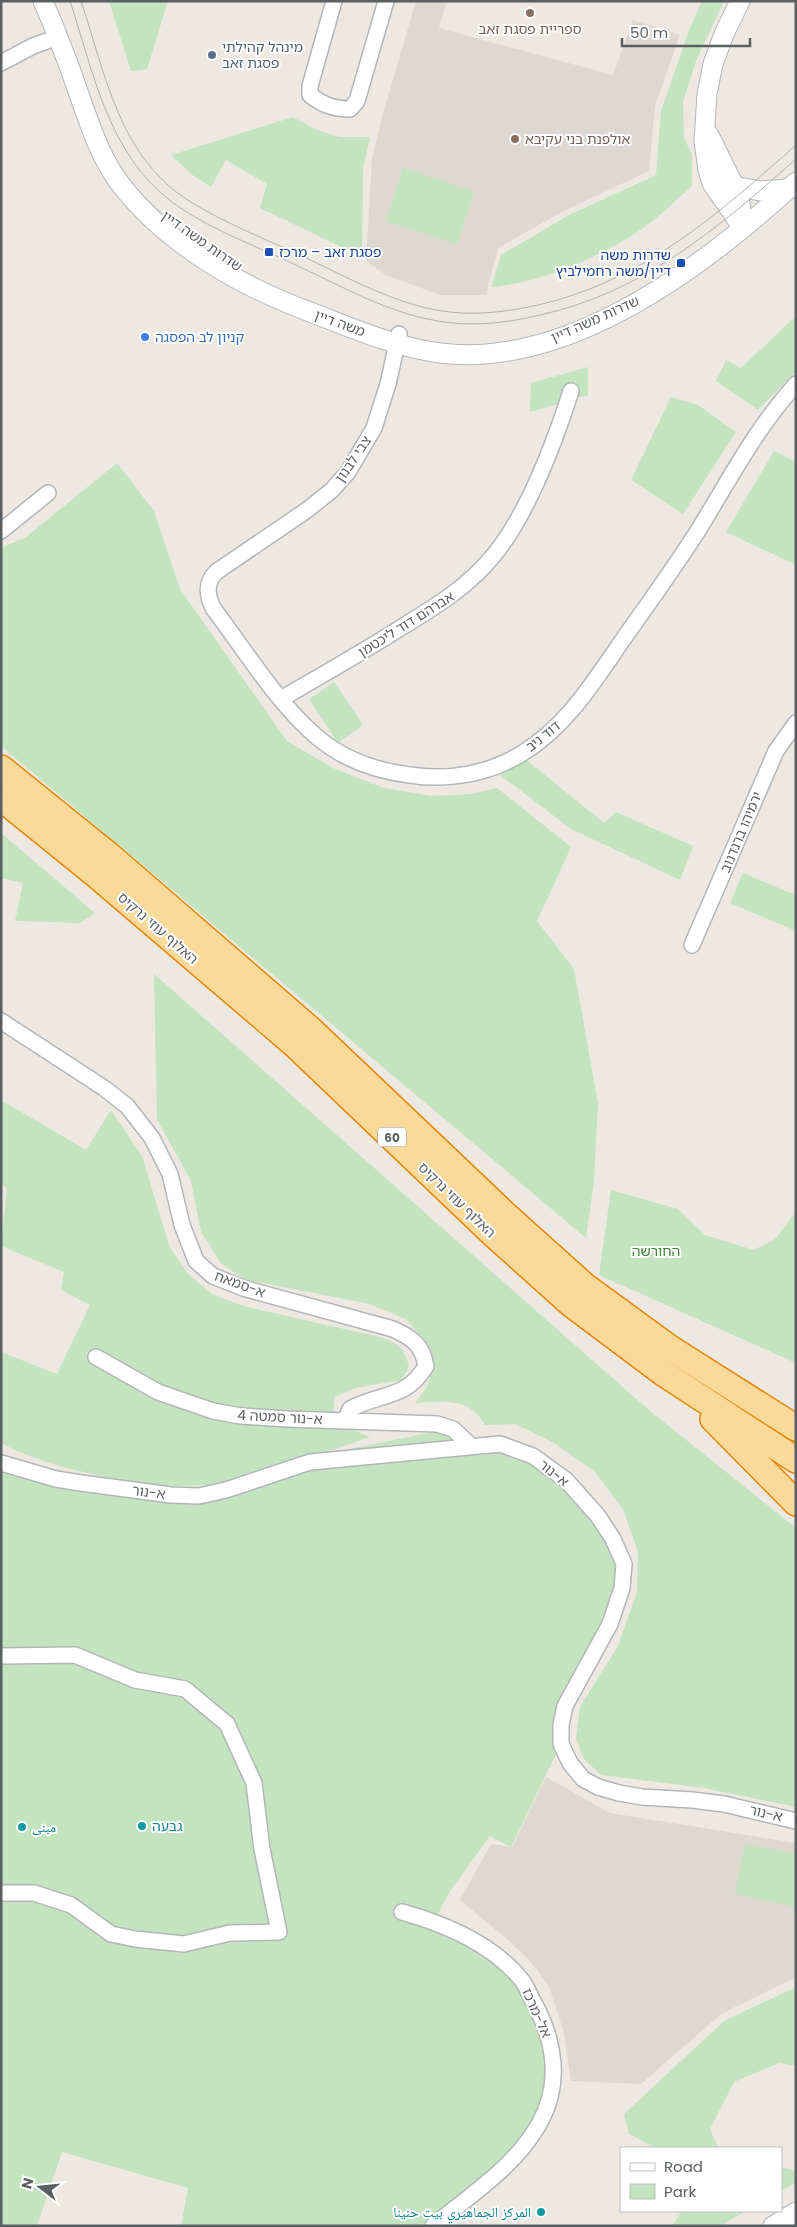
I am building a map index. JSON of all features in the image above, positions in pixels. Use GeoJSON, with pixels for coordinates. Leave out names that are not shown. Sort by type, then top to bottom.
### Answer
{"type":"FeatureCollection","features":[{"type":"Feature","properties":{"kind":"highway","name":"האלוף עוזי נרקיס"},"geometry":{"type":"LineString","coordinates":[[1,768],[130,873],[310,1029],[508,1217],[585,1286],[670,1348],[788,1423]]}},
{"type":"Feature","properties":{"kind":"highway","name":"האלוף עוזי נרקיס"},"geometry":{"type":"LineString","coordinates":[[1,798],[95,874],[295,1045],[493,1234],[571,1304],[663,1373],[796,1460]]}},
{"type":"Feature","properties":{"kind":"highway"},"geometry":{"type":"LineString","coordinates":[[663,1373],[720,1426],[796,1502]]}},
{"type":"Feature","properties":{"kind":"street","name":"שדרות משה דיין"},"geometry":{"type":"LineString","coordinates":[[43,1],[104,159],[120,184],[155,223],[172,236],[223,270],[259,291],[283,302]]}},
{"type":"Feature","properties":{"kind":"street","name":"שדרות משה דיין"},"geometry":{"type":"LineString","coordinates":[[50,1],[58,37]]}},
{"type":"Feature","properties":{"kind":"street"},"geometry":{"type":"LineString","coordinates":[[334,1],[310,86],[310,95],[322,104],[339,109],[350,109],[357,101],[386,1]]}},
{"type":"Feature","properties":{"kind":"street"},"geometry":{"type":"LineString","coordinates":[[740,1],[724,34],[713,64],[707,94],[704,141],[712,183],[747,225]]}},
{"type":"Feature","properties":{"kind":"street"},"geometry":{"type":"LineString","coordinates":[[1,63],[33,46],[58,37]]}},
{"type":"Feature","properties":{"kind":"street"},"geometry":{"type":"LineString","coordinates":[[706,124],[712,142],[734,186],[747,225]]}},
{"type":"Feature","properties":{"kind":"street","name":"שדרות משה דיין"},"geometry":{"type":"LineString","coordinates":[[92,129],[110,156],[152,205],[194,239],[250,274],[274,286],[398,339]]}},
{"type":"Feature","properties":{"kind":"street","name":"שדרות משה דיין"},"geometry":{"type":"LineString","coordinates":[[491,353],[534,345],[565,336],[652,293],[688,271],[747,225],[792,185]]}},
{"type":"Feature","properties":{"kind":"street"},"geometry":{"type":"LineString","coordinates":[[734,186],[760,191],[792,185]]}},
{"type":"Feature","properties":{"kind":"street","name":"משה דיין"},"geometry":{"type":"LineString","coordinates":[[283,302],[398,339],[491,353]]}},
{"type":"Feature","properties":{"kind":"street","name":"צבי לבנון"},"geometry":{"type":"LineString","coordinates":[[207,585],[216,572],[307,510],[332,490],[348,472],[374,428],[388,384],[398,339]]}},
{"type":"Feature","properties":{"kind":"street","name":"דוד ניב"},"geometry":{"type":"LineString","coordinates":[[207,585],[213,608],[282,699],[318,738],[344,754],[367,765],[394,773],[421,777],[474,773],[500,765],[521,754],[544,738],[565,719],[584,697],[679,558],[762,424],[796,384]]}},
{"type":"Feature","properties":{"kind":"street","name":"אברהם דוד ליכטמן"},"geometry":{"type":"LineString","coordinates":[[282,699],[438,606],[481,570],[509,534],[525,504],[550,450],[571,391]]}},
{"type":"Feature","properties":{"kind":"street"},"geometry":{"type":"LineString","coordinates":[[1,531],[48,493]]}},
{"type":"Feature","properties":{"kind":"street","name":"ירמיהו ברנדנוב"},"geometry":{"type":"LineString","coordinates":[[692,945],[772,759],[784,737],[796,723]]}},
{"type":"Feature","properties":{"kind":"street","name":"א-סמאח"},"geometry":{"type":"LineString","coordinates":[[1,1021],[104,1088],[127,1106],[152,1138],[170,1174],[182,1225],[196,1261],[213,1276],[243,1288],[393,1328],[413,1338],[424,1355],[426,1366],[419,1379],[405,1390],[361,1403],[350,1409],[346,1420]]}},
{"type":"Feature","properties":{"kind":"street","name":"א-נור סמטה 4"},"geometry":{"type":"LineString","coordinates":[[96,1357],[158,1392],[213,1411],[250,1417],[437,1424],[453,1429],[470,1445]]}},
{"type":"Feature","properties":{"kind":"street","name":"א-נור"},"geometry":{"type":"LineString","coordinates":[[1,1463],[56,1479],[171,1495],[199,1496],[226,1490],[292,1466],[310,1462],[470,1445],[500,1444],[517,1449],[532,1456],[566,1480],[598,1516],[614,1539],[624,1564],[622,1588],[610,1624],[566,1706],[561,1744],[570,1763],[583,1779],[598,1787],[619,1793],[642,1797],[700,1801],[764,1812],[796,1821]]}},
{"type":"Feature","properties":{"kind":"street"},"geometry":{"type":"LineString","coordinates":[[1,1656],[75,1655],[135,1680],[185,1689],[228,1724],[254,1782],[262,1849],[279,1932],[230,1933],[184,1944],[135,1939],[111,1934],[71,1905],[34,1893],[1,1893]]}},
{"type":"Feature","properties":{"kind":"street","name":"אל-מרכז"},"geometry":{"type":"LineString","coordinates":[[402,1912],[434,1921],[470,1938],[502,1961],[521,1979],[540,2014],[550,2038],[555,2068],[552,2096],[540,2123],[524,2147],[505,2167],[433,2226]]}},
{"type":"Feature","properties":{"kind":"street"},"geometry":{"type":"LineString","coordinates":[[773,2226],[796,2212]]}},
{"type":"Feature","properties":{"kind":"shaded area","name":"אולפנת בני עקיבא"},"geometry":{"type":"Polygon","coordinates":[[[416,1],[447,1],[439,28],[613,75],[633,20],[680,35],[655,106],[649,171],[560,213],[498,248],[486,295],[440,295],[386,275],[366,261],[372,160],[382,117],[416,1]]]}},
{"type":"Feature","properties":{"kind":"shaded area"},"geometry":{"type":"Polygon","coordinates":[[[546,1777],[610,1813],[796,1843],[796,1977],[721,2014],[641,2084],[571,2081],[564,2033],[549,1986],[531,1962],[507,1939],[460,1900],[491,1844],[512,1847],[546,1777]]]}},
{"type":"Feature","properties":{"kind":"green space"},"geometry":{"type":"Polygon","coordinates":[[[109,1],[168,1],[147,69],[131,71],[109,1]]]}},
{"type":"Feature","properties":{"kind":"green space"},"geometry":{"type":"Polygon","coordinates":[[[702,1],[724,1],[696,61],[683,102],[684,137],[692,156],[692,186],[646,226],[611,248],[551,274],[531,280],[491,287],[501,255],[569,215],[656,175],[661,111],[688,33],[702,1]]]}},
{"type":"Feature","properties":{"kind":"green space"},"geometry":{"type":"Polygon","coordinates":[[[293,117],[317,130],[339,137],[370,137],[363,169],[362,257],[260,208],[267,184],[226,160],[211,187],[191,174],[171,155],[293,117]]]}},
{"type":"Feature","properties":{"kind":"green space"},"geometry":{"type":"Polygon","coordinates":[[[403,168],[474,192],[457,244],[386,221],[403,168]]]}},
{"type":"Feature","properties":{"kind":"green space"},"geometry":{"type":"Polygon","coordinates":[[[796,316],[796,371],[758,410],[716,381],[726,360],[741,368],[796,316]]]}},
{"type":"Feature","properties":{"kind":"green space"},"geometry":{"type":"Polygon","coordinates":[[[588,367],[588,395],[530,412],[531,383],[588,367]]]}},
{"type":"Feature","properties":{"kind":"green space"},"geometry":{"type":"Polygon","coordinates":[[[671,397],[698,405],[736,432],[683,514],[631,480],[671,397]]]}},
{"type":"Feature","properties":{"kind":"green space"},"geometry":{"type":"Polygon","coordinates":[[[774,451],[796,462],[796,565],[726,532],[774,451]]]}},
{"type":"Feature","properties":{"kind":"green space"},"geometry":{"type":"Polygon","coordinates":[[[117,463],[154,511],[180,589],[287,741],[333,768],[381,787],[430,796],[471,794],[497,788],[571,847],[537,921],[574,969],[598,1103],[594,1181],[586,1238],[1,746],[1,548],[26,537],[117,463]]]}},
{"type":"Feature","properties":{"kind":"green space"},"geometry":{"type":"Polygon","coordinates":[[[334,682],[363,725],[338,743],[309,699],[334,682]]]}},
{"type":"Feature","properties":{"kind":"green space"},"geometry":{"type":"Polygon","coordinates":[[[524,758],[604,823],[616,812],[693,846],[680,880],[571,829],[500,775],[524,758]]]}},
{"type":"Feature","properties":{"kind":"green space"},"geometry":{"type":"Polygon","coordinates":[[[1,833],[95,913],[80,923],[15,921],[23,883],[1,878],[1,833]]]}},
{"type":"Feature","properties":{"kind":"green space"},"geometry":{"type":"Polygon","coordinates":[[[743,873],[796,895],[796,931],[730,903],[743,873]]]}},
{"type":"Feature","properties":{"kind":"green space"},"geometry":{"type":"Polygon","coordinates":[[[154,974],[650,1411],[796,1528],[796,1807],[704,1788],[601,1775],[584,1759],[576,1739],[580,1707],[618,1646],[637,1592],[638,1552],[623,1509],[595,1472],[554,1443],[515,1424],[485,1425],[479,1416],[463,1405],[445,1402],[415,1403],[427,1387],[433,1366],[426,1341],[406,1319],[369,1304],[243,1279],[221,1263],[201,1232],[191,1181],[157,1119],[154,974]]]}},
{"type":"Feature","properties":{"kind":"green space"},"geometry":{"type":"Polygon","coordinates":[[[1,1100],[86,1150],[111,1110],[142,1156],[170,1248],[188,1274],[212,1294],[243,1306],[380,1337],[391,1341],[403,1350],[409,1367],[401,1380],[356,1388],[334,1397],[333,1422],[370,1437],[230,1485],[158,1486],[183,1489],[228,1486],[325,1454],[433,1432],[487,1446],[526,1460],[569,1492],[613,1539],[624,1564],[613,1615],[582,1675],[561,1744],[511,1847],[490,1836],[450,1891],[438,1914],[404,1912],[483,1948],[521,1979],[540,2014],[552,2096],[535,2131],[435,2226],[181,2226],[188,2188],[62,2152],[37,2226],[1,2226],[1,1453],[39,1474],[133,1483],[49,1463],[1,1443],[1,1352],[57,1374],[90,1305],[61,1290],[64,1272],[1,1246],[7,1188],[1,1184],[1,1100]]]}},
{"type":"Feature","properties":{"kind":"green space","name":"החורשה"},"geometry":{"type":"Polygon","coordinates":[[[611,1190],[678,1209],[705,1235],[754,1250],[775,1239],[796,1212],[796,1363],[599,1275],[611,1190]]]}},
{"type":"Feature","properties":{"kind":"green space"},"geometry":{"type":"Polygon","coordinates":[[[745,1844],[796,1854],[796,1907],[735,1894],[745,1844]]]}},
{"type":"Feature","properties":{"kind":"green space"},"geometry":{"type":"Polygon","coordinates":[[[796,1987],[796,2066],[779,2063],[734,2082],[710,2129],[718,2147],[654,2147],[629,2134],[624,2114],[724,2021],[796,1987]]]}},
{"type":"Feature","properties":{"kind":"green space"},"geometry":{"type":"Polygon","coordinates":[[[782,2167],[796,2171],[796,2183],[782,2190],[782,2167]]]}},
{"type":"Feature","properties":{"kind":"green space"},"geometry":{"type":"Polygon","coordinates":[[[681,2212],[744,2212],[720,2226],[672,2226],[681,2212]]]}},
{"type":"Feature","properties":{"kind":"tram line"},"geometry":{"type":"LineString","coordinates":[[70,1],[97,87],[108,115],[120,141],[136,165],[155,187],[179,207],[222,232],[368,299],[402,312],[438,321],[477,324],[515,320],[578,305],[613,291],[646,274],[708,233],[796,159]]}},
{"type":"Feature","properties":{"kind":"tram line"},"geometry":{"type":"LineString","coordinates":[[81,1],[117,110],[145,160],[163,181],[186,199],[214,215],[353,281],[405,302],[442,311],[478,313],[538,305],[576,294],[612,280],[677,242],[707,220],[796,145]]}},
{"type":"Feature","properties":{"kind":"place","name":"ספריית פסגת זאב"},"geometry":{"type":"Point","coordinates":[530,13]}},
{"type":"Feature","properties":{"kind":"place","name":"מינהל קהילתי פסגת זאב"},"geometry":{"type":"Point","coordinates":[212,55]}},
{"type":"Feature","properties":{"kind":"place","name":"אולפנת בני עקיבא"},"geometry":{"type":"Point","coordinates":[515,139]}},
{"type":"Feature","properties":{"kind":"place","name":"פסגת זאב – מרכז"},"geometry":{"type":"Point","coordinates":[269,252]}},
{"type":"Feature","properties":{"kind":"place","name":"שדרות משה דיין/משה רחמילביץ"},"geometry":{"type":"Point","coordinates":[681,263]}},
{"type":"Feature","properties":{"kind":"place","name":"קניון לב הפסגה"},"geometry":{"type":"Point","coordinates":[145,337]}},
{"type":"Feature","properties":{"kind":"place","name":"גבעה"},"geometry":{"type":"Point","coordinates":[142,1826]}},
{"type":"Feature","properties":{"kind":"place","name":"مبنى"},"geometry":{"type":"Point","coordinates":[22,1827]}},
{"type":"Feature","properties":{"kind":"place","name":"المركز الجماهيري بيت حنينا"},"geometry":{"type":"Point","coordinates":[541,2212]}}]}
